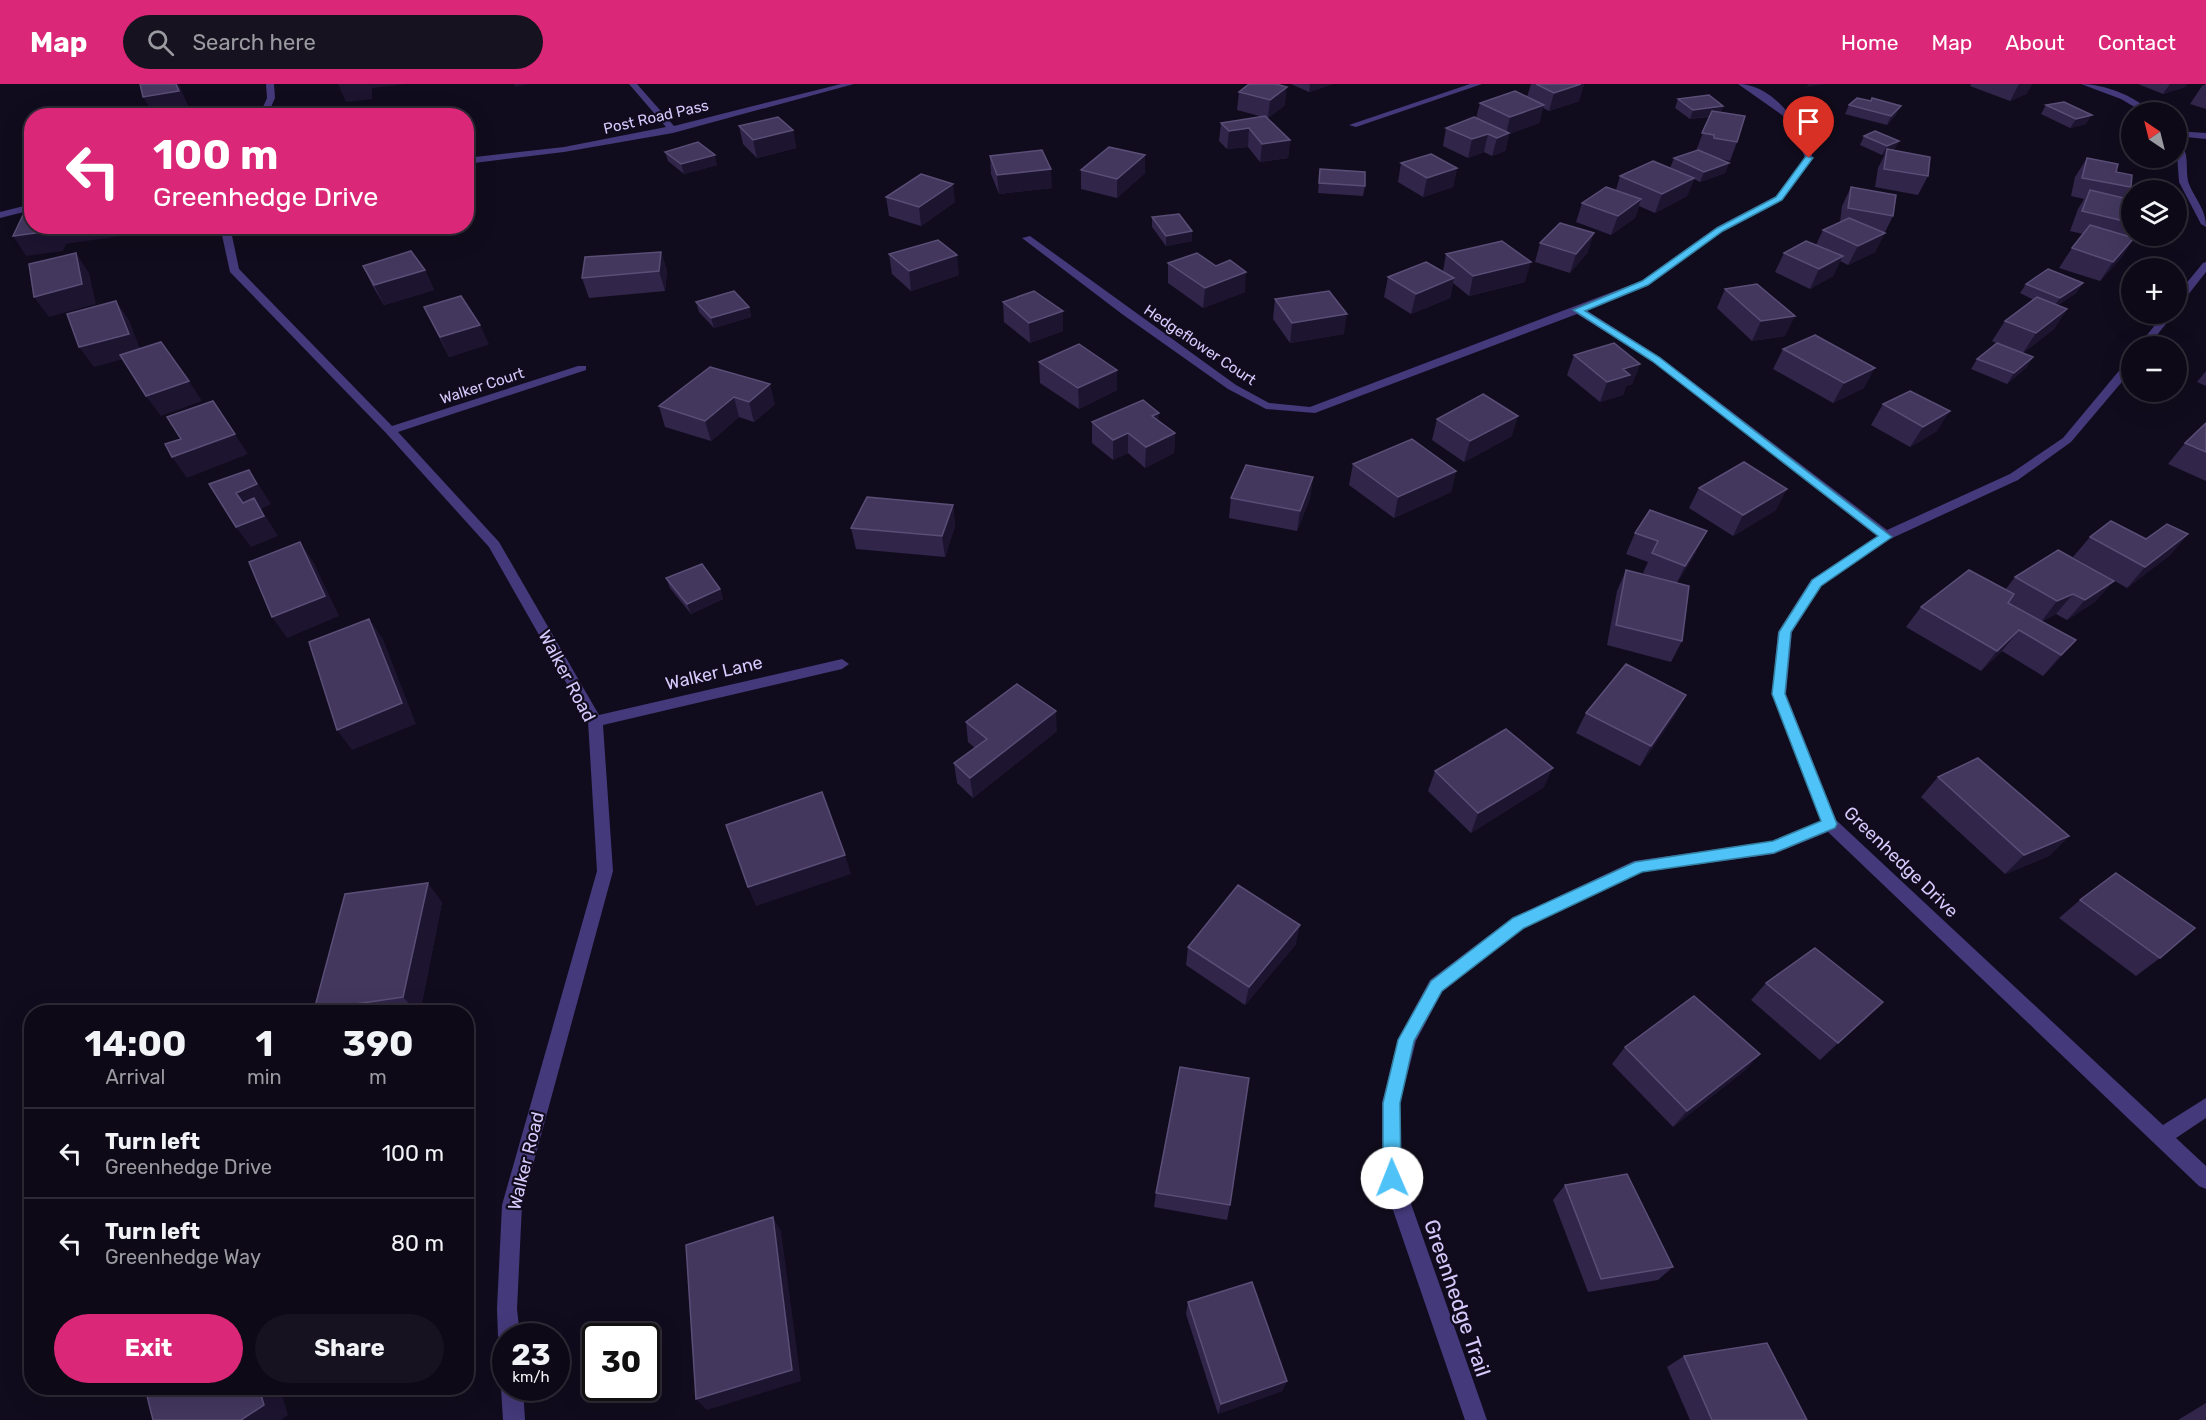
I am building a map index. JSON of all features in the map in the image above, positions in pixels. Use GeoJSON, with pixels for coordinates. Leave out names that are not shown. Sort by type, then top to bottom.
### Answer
{"type":"FeatureCollection","features":[{"type":"Feature","properties":{"kind":"street"},"geometry":{"type":"LineString","coordinates":[[267,108],[271,98],[270,84]]}},
{"type":"Feature","properties":{"kind":"street"},"geometry":{"type":"LineString","coordinates":[[633,84],[673,130]]}},
{"type":"Feature","properties":{"kind":"street","name":"Post Road Pass"},"geometry":{"type":"LineString","coordinates":[[474,160],[556,152],[673,130],[850,84]]}},
{"type":"Feature","properties":{"kind":"street"},"geometry":{"type":"LineString","coordinates":[[1353,125],[1478,84]]}},
{"type":"Feature","properties":{"kind":"street","name":"Hedgeflower Court"},"geometry":{"type":"LineString","coordinates":[[1027,238],[1222,381],[1266,406],[1311,411],[1645,283],[1720,229],[1779,198],[1809,158],[1803,136],[1793,121],[1778,107],[1742,84]]}},
{"type":"Feature","properties":{"kind":"street"},"geometry":{"type":"LineString","coordinates":[[2085,84],[2124,97],[2132,102]]}},
{"type":"Feature","properties":{"kind":"street"},"geometry":{"type":"LineString","coordinates":[[2187,134],[2206,136]]}},
{"type":"Feature","properties":{"kind":"street"},"geometry":{"type":"LineString","coordinates":[[2183,168],[2184,182],[2206,224]]}},
{"type":"Feature","properties":{"kind":"street"},"geometry":{"type":"LineString","coordinates":[[0,215],[24,209]]}},
{"type":"Feature","properties":{"kind":"street","name":"Walker Road"},"geometry":{"type":"LineString","coordinates":[[225,234],[234,270],[390,431],[494,545],[595,721],[605,871],[512,1205],[508,1323]]}},
{"type":"Feature","properties":{"kind":"street"},"geometry":{"type":"LineString","coordinates":[[2187,289],[2206,265]]}},
{"type":"Feature","properties":{"kind":"street"},"geometry":{"type":"LineString","coordinates":[[1578,310],[1656,359],[1886,537]]}},
{"type":"Feature","properties":{"kind":"street"},"geometry":{"type":"LineString","coordinates":[[2152,336],[2161,324]]}},
{"type":"Feature","properties":{"kind":"street","name":"Walker Court"},"geometry":{"type":"LineString","coordinates":[[390,431],[582,368]]}},
{"type":"Feature","properties":{"kind":"street","name":"Greenhedge Drive"},"geometry":{"type":"LineString","coordinates":[[2121,375],[2067,440],[2014,477],[1886,537],[1816,583],[1785,632],[1779,694],[1830,824],[2206,1179]]}},
{"type":"Feature","properties":{"kind":"street","name":"Walker Lane"},"geometry":{"type":"LineString","coordinates":[[595,721],[842,664]]}},
{"type":"Feature","properties":{"kind":"street","name":"Greenhedge Trail"},"geometry":{"type":"LineString","coordinates":[[1476,1420],[1392,1178],[1391,1103],[1407,1040],[1437,986],[1518,923],[1640,866],[1774,847],[1830,824]]}},
{"type":"Feature","properties":{"kind":"street"},"geometry":{"type":"LineString","coordinates":[[2163,1136],[2206,1107]]}},
{"type":"Feature","properties":{"kind":"street"},"geometry":{"type":"LineString","coordinates":[[513,1401],[514,1420]]}},
{"type":"Feature","properties":{"kind":"building"},"geometry":{"type":"Polygon","coordinates":[[[140,84],[176,84],[179,91],[143,97],[140,84]]]}},
{"type":"Feature","properties":{"kind":"building"},"geometry":{"type":"Polygon","coordinates":[[[1249,84],[1276,84],[1287,87],[1270,100],[1239,92],[1249,84]]]}},
{"type":"Feature","properties":{"kind":"building"},"geometry":{"type":"Polygon","coordinates":[[[1536,84],[1581,84],[1554,93],[1536,84]]]}},
{"type":"Feature","properties":{"kind":"building"},"geometry":{"type":"Polygon","coordinates":[[[1515,91],[1544,105],[1510,117],[1480,103],[1515,91]]]}},
{"type":"Feature","properties":{"kind":"building"},"geometry":{"type":"Polygon","coordinates":[[[1709,95],[1723,106],[1693,110],[1678,99],[1709,95]]]}},
{"type":"Feature","properties":{"kind":"building"},"geometry":{"type":"Polygon","coordinates":[[[1857,98],[1871,101],[1872,98],[1901,106],[1891,116],[1849,105],[1857,98]]]}},
{"type":"Feature","properties":{"kind":"building"},"geometry":{"type":"Polygon","coordinates":[[[2064,102],[2092,115],[2076,119],[2046,105],[2064,102]]]}},
{"type":"Feature","properties":{"kind":"building"},"geometry":{"type":"Polygon","coordinates":[[[1712,111],[1745,116],[1737,142],[1714,138],[1714,135],[1702,133],[1712,111]]]}},
{"type":"Feature","properties":{"kind":"building"},"geometry":{"type":"Polygon","coordinates":[[[1265,116],[1290,140],[1262,144],[1249,128],[1229,131],[1221,123],[1265,116]]]}},
{"type":"Feature","properties":{"kind":"building"},"geometry":{"type":"Polygon","coordinates":[[[778,117],[793,130],[753,140],[739,126],[778,117]]]}},
{"type":"Feature","properties":{"kind":"building"},"geometry":{"type":"Polygon","coordinates":[[[1474,117],[1509,133],[1497,138],[1488,134],[1472,139],[1446,128],[1474,117]]]}},
{"type":"Feature","properties":{"kind":"building"},"geometry":{"type":"Polygon","coordinates":[[[1875,131],[1899,141],[1887,146],[1864,136],[1875,131]]]}},
{"type":"Feature","properties":{"kind":"building"},"geometry":{"type":"Polygon","coordinates":[[[698,142],[715,155],[681,164],[665,152],[698,142]]]}},
{"type":"Feature","properties":{"kind":"building"},"geometry":{"type":"Polygon","coordinates":[[[1109,147],[1145,155],[1117,179],[1081,170],[1109,147]]]}},
{"type":"Feature","properties":{"kind":"building"},"geometry":{"type":"Polygon","coordinates":[[[1887,149],[1930,157],[1928,176],[1884,169],[1887,149]]]}},
{"type":"Feature","properties":{"kind":"building"},"geometry":{"type":"Polygon","coordinates":[[[1042,150],[1051,169],[997,175],[990,156],[1042,150]]]}},
{"type":"Feature","properties":{"kind":"building"},"geometry":{"type":"Polygon","coordinates":[[[1698,150],[1729,163],[1704,172],[1674,158],[1698,150]]]}},
{"type":"Feature","properties":{"kind":"building"},"geometry":{"type":"Polygon","coordinates":[[[1431,154],[1457,168],[1427,178],[1401,163],[1431,154]]]}},
{"type":"Feature","properties":{"kind":"building"},"geometry":{"type":"Polygon","coordinates":[[[2087,158],[2118,164],[2116,172],[2132,175],[2132,180],[2121,180],[2121,185],[2082,178],[2087,158]]]}},
{"type":"Feature","properties":{"kind":"building"},"geometry":{"type":"Polygon","coordinates":[[[1653,161],[1694,178],[1662,194],[1620,176],[1653,161]]]}},
{"type":"Feature","properties":{"kind":"building"},"geometry":{"type":"Polygon","coordinates":[[[1320,169],[1365,172],[1365,186],[1319,183],[1320,169]]]}},
{"type":"Feature","properties":{"kind":"building"},"geometry":{"type":"Polygon","coordinates":[[[921,174],[953,184],[919,207],[886,197],[921,174]]]}},
{"type":"Feature","properties":{"kind":"building"},"geometry":{"type":"Polygon","coordinates":[[[1606,187],[1641,199],[1618,216],[1582,203],[1606,187]]]}},
{"type":"Feature","properties":{"kind":"building"},"geometry":{"type":"Polygon","coordinates":[[[1851,187],[1896,195],[1893,216],[1848,208],[1851,187]]]}},
{"type":"Feature","properties":{"kind":"building"},"geometry":{"type":"Polygon","coordinates":[[[2090,190],[2121,197],[2121,220],[2082,211],[2090,190]]]}},
{"type":"Feature","properties":{"kind":"building"},"geometry":{"type":"Polygon","coordinates":[[[24,213],[24,234],[28,234],[13,236],[24,213]]]}},
{"type":"Feature","properties":{"kind":"building"},"geometry":{"type":"Polygon","coordinates":[[[1179,214],[1192,231],[1166,236],[1152,217],[1179,214]]]}},
{"type":"Feature","properties":{"kind":"building"},"geometry":{"type":"Polygon","coordinates":[[[1849,218],[1885,233],[1858,246],[1823,230],[1849,218]]]}},
{"type":"Feature","properties":{"kind":"building"},"geometry":{"type":"Polygon","coordinates":[[[1560,223],[1594,233],[1576,254],[1540,243],[1560,223]]]}},
{"type":"Feature","properties":{"kind":"building"},"geometry":{"type":"Polygon","coordinates":[[[2090,225],[2121,234],[2121,246],[2127,246],[2113,262],[2072,248],[2090,225]]]}},
{"type":"Feature","properties":{"kind":"building"},"geometry":{"type":"Polygon","coordinates":[[[938,240],[957,255],[909,271],[889,254],[938,240]]]}},
{"type":"Feature","properties":{"kind":"building"},"geometry":{"type":"Polygon","coordinates":[[[1502,241],[1531,262],[1473,276],[1446,254],[1502,241]]]}},
{"type":"Feature","properties":{"kind":"building"},"geometry":{"type":"Polygon","coordinates":[[[1806,241],[1843,256],[1819,269],[1784,253],[1806,241]]]}},
{"type":"Feature","properties":{"kind":"building"},"geometry":{"type":"Polygon","coordinates":[[[411,251],[425,270],[374,285],[363,266],[411,251]]]}},
{"type":"Feature","properties":{"kind":"building"},"geometry":{"type":"Polygon","coordinates":[[[661,252],[659,271],[582,278],[585,257],[661,252]]]}},
{"type":"Feature","properties":{"kind":"building"},"geometry":{"type":"Polygon","coordinates":[[[76,253],[82,284],[34,297],[29,264],[76,253]]]}},
{"type":"Feature","properties":{"kind":"building"},"geometry":{"type":"Polygon","coordinates":[[[1197,253],[1216,266],[1230,260],[1246,272],[1205,288],[1168,263],[1197,253]]]}},
{"type":"Feature","properties":{"kind":"building"},"geometry":{"type":"Polygon","coordinates":[[[1426,262],[1454,278],[1416,294],[1388,277],[1426,262]]]}},
{"type":"Feature","properties":{"kind":"building"},"geometry":{"type":"Polygon","coordinates":[[[2048,269],[2083,283],[2060,298],[2026,284],[2048,269]]]}},
{"type":"Feature","properties":{"kind":"building"},"geometry":{"type":"Polygon","coordinates":[[[1757,284],[1795,316],[1761,321],[1725,289],[1757,284]]]}},
{"type":"Feature","properties":{"kind":"building"},"geometry":{"type":"Polygon","coordinates":[[[734,291],[749,307],[711,318],[696,302],[734,291]]]}},
{"type":"Feature","properties":{"kind":"building"},"geometry":{"type":"Polygon","coordinates":[[[1034,291],[1063,311],[1029,323],[1003,302],[1034,291]]]}},
{"type":"Feature","properties":{"kind":"building"},"geometry":{"type":"Polygon","coordinates":[[[1329,291],[1347,314],[1292,323],[1275,299],[1329,291]]]}},
{"type":"Feature","properties":{"kind":"building"},"geometry":{"type":"Polygon","coordinates":[[[461,296],[480,325],[440,337],[424,307],[461,296]]]}},
{"type":"Feature","properties":{"kind":"building"},"geometry":{"type":"Polygon","coordinates":[[[2037,297],[2067,309],[2036,333],[2005,321],[2037,297]]]}},
{"type":"Feature","properties":{"kind":"building"},"geometry":{"type":"Polygon","coordinates":[[[116,301],[129,334],[79,347],[67,314],[116,301]]]}},
{"type":"Feature","properties":{"kind":"building"},"geometry":{"type":"Polygon","coordinates":[[[1815,335],[1875,368],[1844,383],[1783,349],[1815,335]]]}},
{"type":"Feature","properties":{"kind":"building"},"geometry":{"type":"Polygon","coordinates":[[[161,342],[189,381],[146,396],[120,355],[161,342]]]}},
{"type":"Feature","properties":{"kind":"building"},"geometry":{"type":"Polygon","coordinates":[[[1614,343],[1640,364],[1623,369],[1630,375],[1607,382],[1574,355],[1614,343]]]}},
{"type":"Feature","properties":{"kind":"building"},"geometry":{"type":"Polygon","coordinates":[[[1997,343],[2033,357],[2014,373],[1977,359],[1997,343]]]}},
{"type":"Feature","properties":{"kind":"building"},"geometry":{"type":"Polygon","coordinates":[[[1079,344],[1117,370],[1078,388],[1039,362],[1079,344]]]}},
{"type":"Feature","properties":{"kind":"building"},"geometry":{"type":"Polygon","coordinates":[[[710,367],[770,384],[749,402],[734,397],[705,421],[659,406],[710,367]]]}},
{"type":"Feature","properties":{"kind":"building"},"geometry":{"type":"Polygon","coordinates":[[[1910,391],[1950,411],[1923,427],[1883,404],[1910,391]]]}},
{"type":"Feature","properties":{"kind":"building"},"geometry":{"type":"Polygon","coordinates":[[[1483,394],[1518,416],[1470,441],[1437,419],[1483,394]]]}},
{"type":"Feature","properties":{"kind":"building"},"geometry":{"type":"Polygon","coordinates":[[[1143,400],[1159,413],[1152,416],[1175,433],[1146,447],[1128,433],[1113,440],[1092,422],[1143,400]]]}},
{"type":"Feature","properties":{"kind":"building"},"geometry":{"type":"Polygon","coordinates":[[[213,401],[235,434],[172,457],[165,444],[181,439],[167,417],[213,401]]]}},
{"type":"Feature","properties":{"kind":"building"},"geometry":{"type":"Polygon","coordinates":[[[2206,423],[2206,452],[2185,443],[2206,423]]]}},
{"type":"Feature","properties":{"kind":"building"},"geometry":{"type":"Polygon","coordinates":[[[1412,439],[1456,471],[1398,497],[1353,464],[1412,439]]]}},
{"type":"Feature","properties":{"kind":"building"},"geometry":{"type":"Polygon","coordinates":[[[1744,462],[1787,489],[1743,515],[1699,488],[1744,462]]]}},
{"type":"Feature","properties":{"kind":"building"},"geometry":{"type":"Polygon","coordinates":[[[1246,465],[1313,477],[1300,511],[1231,498],[1246,465]]]}},
{"type":"Feature","properties":{"kind":"building"},"geometry":{"type":"Polygon","coordinates":[[[249,470],[257,484],[236,493],[243,503],[254,498],[264,516],[236,527],[209,484],[249,470]]]}},
{"type":"Feature","properties":{"kind":"building"},"geometry":{"type":"Polygon","coordinates":[[[867,497],[953,505],[942,536],[851,528],[867,497]]]}},
{"type":"Feature","properties":{"kind":"building"},"geometry":{"type":"Polygon","coordinates":[[[1650,510],[1707,531],[1685,566],[1652,553],[1658,541],[1635,533],[1650,510]]]}},
{"type":"Feature","properties":{"kind":"building"},"geometry":{"type":"Polygon","coordinates":[[[2111,521],[2146,539],[2167,524],[2188,534],[2145,567],[2090,537],[2111,521]]]}},
{"type":"Feature","properties":{"kind":"building"},"geometry":{"type":"Polygon","coordinates":[[[300,542],[325,596],[272,617],[249,562],[300,542]]]}},
{"type":"Feature","properties":{"kind":"building"},"geometry":{"type":"Polygon","coordinates":[[[2058,550],[2114,581],[2085,600],[2073,594],[2057,601],[2015,577],[2058,550]]]}},
{"type":"Feature","properties":{"kind":"building"},"geometry":{"type":"Polygon","coordinates":[[[702,564],[720,589],[687,604],[666,578],[702,564]]]}},
{"type":"Feature","properties":{"kind":"building"},"geometry":{"type":"Polygon","coordinates":[[[1626,570],[1689,586],[1682,641],[1616,625],[1626,570]]]}},
{"type":"Feature","properties":{"kind":"building"},"geometry":{"type":"Polygon","coordinates":[[[1969,570],[2014,594],[2008,603],[2076,640],[2061,655],[2019,630],[1997,651],[1921,607],[1969,570]]]}},
{"type":"Feature","properties":{"kind":"building"},"geometry":{"type":"Polygon","coordinates":[[[369,619],[402,703],[337,730],[309,642],[369,619]]]}},
{"type":"Feature","properties":{"kind":"building"},"geometry":{"type":"Polygon","coordinates":[[[1626,664],[1686,695],[1651,746],[1586,713],[1626,664]]]}},
{"type":"Feature","properties":{"kind":"building"},"geometry":{"type":"Polygon","coordinates":[[[1017,684],[1056,711],[970,778],[954,763],[987,739],[966,722],[1017,684]]]}},
{"type":"Feature","properties":{"kind":"building"},"geometry":{"type":"Polygon","coordinates":[[[1506,729],[1553,768],[1478,813],[1435,771],[1506,729]]]}},
{"type":"Feature","properties":{"kind":"building"},"geometry":{"type":"Polygon","coordinates":[[[1978,758],[2069,836],[2024,855],[1938,777],[1978,758]]]}},
{"type":"Feature","properties":{"kind":"building"},"geometry":{"type":"Polygon","coordinates":[[[822,792],[845,855],[748,887],[726,825],[822,792]]]}},
{"type":"Feature","properties":{"kind":"building"},"geometry":{"type":"Polygon","coordinates":[[[2116,873],[2195,928],[2160,958],[2080,900],[2116,873]]]}},
{"type":"Feature","properties":{"kind":"building"},"geometry":{"type":"Polygon","coordinates":[[[428,883],[403,997],[348,1005],[315,1005],[345,894],[428,883]]]}},
{"type":"Feature","properties":{"kind":"building"},"geometry":{"type":"Polygon","coordinates":[[[1238,885],[1300,925],[1249,987],[1188,947],[1238,885]]]}},
{"type":"Feature","properties":{"kind":"building"},"geometry":{"type":"Polygon","coordinates":[[[1815,948],[1883,1002],[1838,1043],[1766,983],[1815,948]]]}},
{"type":"Feature","properties":{"kind":"building"},"geometry":{"type":"Polygon","coordinates":[[[1694,996],[1760,1054],[1687,1111],[1625,1047],[1694,996]]]}},
{"type":"Feature","properties":{"kind":"building"},"geometry":{"type":"Polygon","coordinates":[[[1180,1067],[1249,1078],[1230,1205],[1156,1193],[1180,1067]]]}},
{"type":"Feature","properties":{"kind":"building"},"geometry":{"type":"Polygon","coordinates":[[[1627,1174],[1673,1267],[1601,1279],[1565,1185],[1627,1174]]]}},
{"type":"Feature","properties":{"kind":"building"},"geometry":{"type":"Polygon","coordinates":[[[773,1217],[792,1370],[696,1399],[686,1245],[773,1217]]]}},
{"type":"Feature","properties":{"kind":"building"},"geometry":{"type":"Polygon","coordinates":[[[1252,1282],[1287,1381],[1221,1404],[1188,1302],[1252,1282]]]}},
{"type":"Feature","properties":{"kind":"building"},"geometry":{"type":"Polygon","coordinates":[[[1767,1343],[1807,1420],[1712,1420],[1684,1356],[1767,1343]]]}},
{"type":"Feature","properties":{"kind":"building"},"geometry":{"type":"Polygon","coordinates":[[[147,1395],[261,1395],[264,1405],[241,1420],[153,1420],[147,1395]]]}},
{"type":"Feature","properties":{"kind":"route"},"geometry":{"type":"LineString","coordinates":[[1392,1178],[1391,1103],[1407,1040],[1437,986],[1518,923],[1640,866],[1774,847],[1830,824],[1779,694],[1785,632],[1816,583],[1886,537],[1656,359],[1578,310],[1645,283],[1720,229],[1779,198],[1809,158]]}}]}
